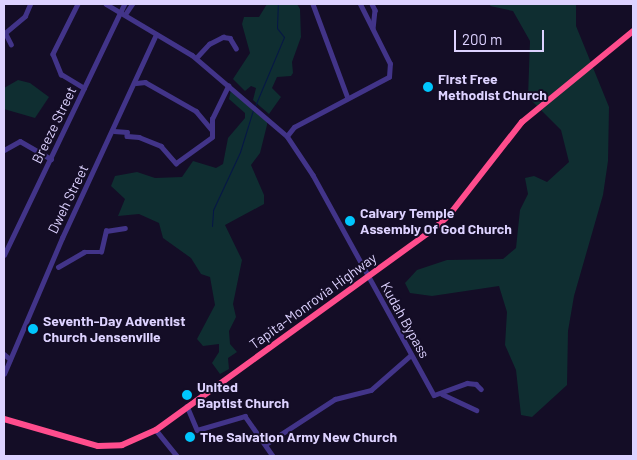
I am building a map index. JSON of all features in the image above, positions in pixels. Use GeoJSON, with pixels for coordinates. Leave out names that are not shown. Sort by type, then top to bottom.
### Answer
{"type":"FeatureCollection","features":[{"type":"Feature","properties":{"kind":"highway","name":"Tapita-Monrovia Highway"},"geometry":{"type":"LineString","coordinates":[[4,419],[98,446],[122,445],[156,430],[186,405],[434,229],[450,214],[522,122],[633,31]]}},
{"type":"Feature","properties":{"kind":"street"},"geometry":{"type":"LineString","coordinates":[[11,45],[5,33],[25,16],[30,4]]}},
{"type":"Feature","properties":{"kind":"street"},"geometry":{"type":"LineString","coordinates":[[78,4],[54,54],[61,74],[84,88]]}},
{"type":"Feature","properties":{"kind":"street","name":"Kudah Bypass"},"geometry":{"type":"LineString","coordinates":[[106,4],[119,12],[126,13],[156,35],[196,58],[287,136],[306,164],[434,395],[442,394]]}},
{"type":"Feature","properties":{"kind":"street","name":"Breeze Street"},"geometry":{"type":"LineString","coordinates":[[4,254],[117,23],[119,12],[124,4]]}},
{"type":"Feature","properties":{"kind":"street"},"geometry":{"type":"LineString","coordinates":[[126,13],[132,4]]}},
{"type":"Feature","properties":{"kind":"street"},"geometry":{"type":"LineString","coordinates":[[313,4],[348,98]]}},
{"type":"Feature","properties":{"kind":"street"},"geometry":{"type":"LineString","coordinates":[[287,136],[294,127],[389,77],[390,64],[360,4]]}},
{"type":"Feature","properties":{"kind":"street"},"geometry":{"type":"LineString","coordinates":[[372,4],[375,10],[373,32]]}},
{"type":"Feature","properties":{"kind":"street","name":"Dweh Street"},"geometry":{"type":"LineString","coordinates":[[4,374],[62,238],[114,131],[156,35]]}},
{"type":"Feature","properties":{"kind":"street"},"geometry":{"type":"LineString","coordinates":[[196,58],[209,44],[223,37],[230,38],[236,48]]}},
{"type":"Feature","properties":{"kind":"street"},"geometry":{"type":"LineString","coordinates":[[136,83],[144,82],[196,111],[212,130]]}},
{"type":"Feature","properties":{"kind":"street"},"geometry":{"type":"LineString","coordinates":[[114,131],[126,132],[127,136],[139,137],[161,146],[176,163],[212,137],[212,119],[228,86]]}},
{"type":"Feature","properties":{"kind":"street"},"geometry":{"type":"LineString","coordinates":[[4,150],[20,141],[51,159]]}},
{"type":"Feature","properties":{"kind":"street"},"geometry":{"type":"LineString","coordinates":[[58,267],[84,252],[100,252],[106,231],[125,228]]}},
{"type":"Feature","properties":{"kind":"street"},"geometry":{"type":"LineString","coordinates":[[4,354],[10,359]]}},
{"type":"Feature","properties":{"kind":"street"},"geometry":{"type":"LineString","coordinates":[[266,444],[335,399],[371,390],[411,355]]}},
{"type":"Feature","properties":{"kind":"street"},"geometry":{"type":"LineString","coordinates":[[442,394],[467,383],[476,384],[480,389]]}},
{"type":"Feature","properties":{"kind":"street"},"geometry":{"type":"LineString","coordinates":[[442,394],[477,410]]}},
{"type":"Feature","properties":{"kind":"street"},"geometry":{"type":"LineString","coordinates":[[186,405],[198,430],[245,416],[273,456]]}},
{"type":"Feature","properties":{"kind":"street"},"geometry":{"type":"LineString","coordinates":[[156,430],[176,456]]}},
{"type":"Feature","properties":{"kind":"green space"},"geometry":{"type":"Polygon","coordinates":[[[267,4],[297,4],[300,9],[301,37],[292,62],[293,73],[291,76],[277,77],[272,88],[281,97],[269,114],[253,100],[256,88],[251,86],[245,91],[233,79],[250,53],[242,24],[244,17],[259,17],[267,4]]]}},
{"type":"Feature","properties":{"kind":"green space"},"geometry":{"type":"Polygon","coordinates":[[[491,4],[576,4],[576,26],[609,107],[608,161],[603,195],[574,296],[568,331],[567,385],[532,417],[521,415],[516,370],[505,345],[507,312],[499,286],[432,296],[410,293],[405,283],[417,270],[447,260],[503,259],[516,248],[520,210],[528,194],[525,178],[534,176],[547,182],[569,162],[561,130],[528,97],[530,41],[513,11],[490,6],[491,4]]]}},
{"type":"Feature","properties":{"kind":"green space"},"geometry":{"type":"Polygon","coordinates":[[[18,80],[30,83],[49,97],[35,118],[4,109],[4,88],[18,80]]]}},
{"type":"Feature","properties":{"kind":"green space"},"geometry":{"type":"Polygon","coordinates":[[[231,90],[267,119],[260,153],[251,165],[264,195],[264,204],[225,225],[242,260],[233,304],[236,317],[229,331],[230,344],[237,352],[228,358],[229,369],[220,374],[212,363],[219,352],[219,344],[203,346],[197,339],[215,305],[210,277],[201,274],[191,258],[163,238],[159,223],[139,214],[118,216],[125,199],[111,186],[115,176],[137,172],[155,178],[182,177],[193,161],[216,168],[223,164],[228,138],[245,118],[245,113],[229,99],[231,90]]]}},
{"type":"Feature","properties":{"kind":"waterway"},"geometry":{"type":"LineString","coordinates":[[255,106],[284,37],[277,28],[278,4]]}},
{"type":"Feature","properties":{"kind":"waterway"},"geometry":{"type":"LineString","coordinates":[[212,226],[213,210],[240,152],[253,110]]}},
{"type":"Feature","properties":{"kind":"place","name":"First Free Methodist Church"},"geometry":{"type":"Point","coordinates":[428,87]}},
{"type":"Feature","properties":{"kind":"place","name":"Calvary Temple Assembly Of God Church"},"geometry":{"type":"Point","coordinates":[350,221]}},
{"type":"Feature","properties":{"kind":"place","name":"Seventh-Day Adventist Church Jensenville"},"geometry":{"type":"Point","coordinates":[33,329]}},
{"type":"Feature","properties":{"kind":"place","name":"United Baptist Church"},"geometry":{"type":"Point","coordinates":[187,395]}},
{"type":"Feature","properties":{"kind":"place","name":"The Salvation Army New Church"},"geometry":{"type":"Point","coordinates":[190,437]}}]}
